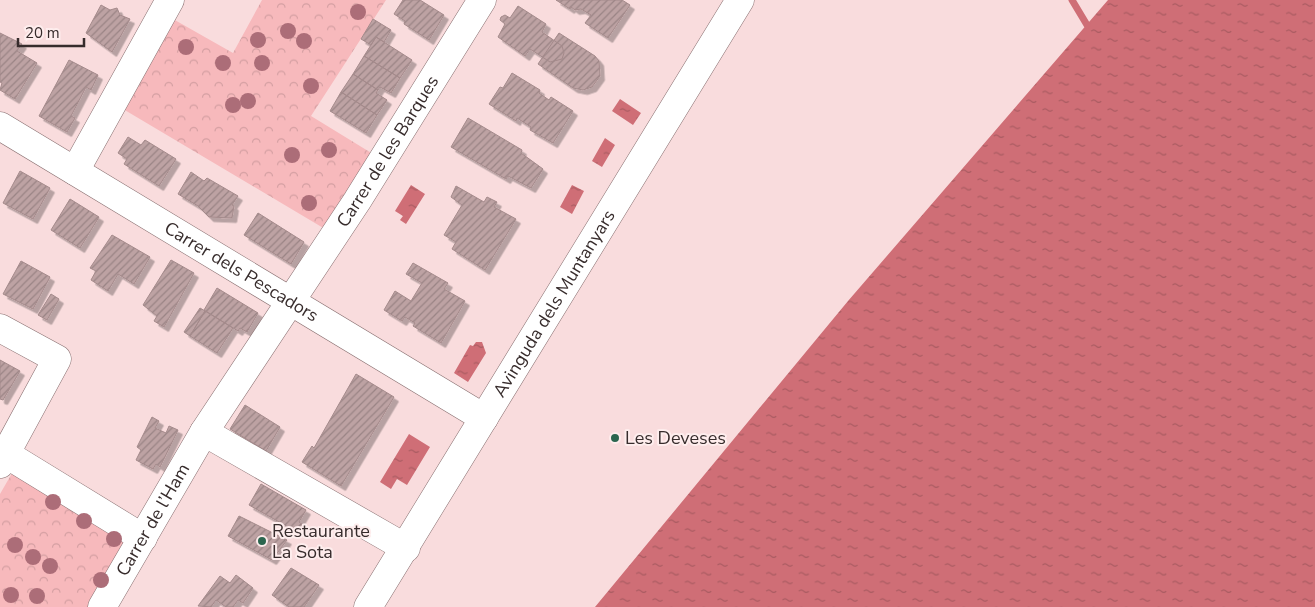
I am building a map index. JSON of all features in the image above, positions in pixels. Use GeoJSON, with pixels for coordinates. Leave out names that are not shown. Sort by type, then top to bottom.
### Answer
{"type":"FeatureCollection","features":[{"type":"Feature","properties":{"kind":"street"},"geometry":{"type":"LineString","coordinates":[[75,171],[170,0]]}},
{"type":"Feature","properties":{"kind":"street","name":"Carrer de les Barques"},"geometry":{"type":"LineString","coordinates":[[291,301],[482,0]]}},
{"type":"Feature","properties":{"kind":"street","name":"Avinguda dels Muntanyars"},"geometry":{"type":"LineString","coordinates":[[368,607],[406,548],[740,0]]}},
{"type":"Feature","properties":{"kind":"street","name":"Carrer dels Pescadors"},"geometry":{"type":"LineString","coordinates":[[0,126],[484,418]]}},
{"type":"Feature","properties":{"kind":"street","name":"Carrer de l’Ham"},"geometry":{"type":"LineString","coordinates":[[102,607],[204,432],[291,301]]}},
{"type":"Feature","properties":{"kind":"street"},"geometry":{"type":"LineString","coordinates":[[0,328],[57,359],[3,459],[143,538]]}},
{"type":"Feature","properties":{"kind":"street"},"geometry":{"type":"LineString","coordinates":[[204,432],[406,548]]}},
{"type":"Feature","properties":{"kind":"green space"},"geometry":{"type":"Polygon","coordinates":[[[262,0],[386,0],[311,116],[373,154],[325,229],[123,109],[173,19],[233,53],[262,0]]]}},
{"type":"Feature","properties":{"kind":"green space"},"geometry":{"type":"Polygon","coordinates":[[[15,468],[126,541],[91,607],[0,607],[0,494],[15,468]]]}},
{"type":"Feature","properties":{"kind":"water"},"geometry":{"type":"Polygon","coordinates":[[[1108,0],[1315,0],[1315,607],[595,607],[848,301],[1108,0]]]}},
{"type":"Feature","properties":{"kind":"water"},"geometry":{"type":"Polygon","coordinates":[[[620,99],[641,113],[633,125],[612,111],[620,99]]]}},
{"type":"Feature","properties":{"kind":"water"},"geometry":{"type":"Polygon","coordinates":[[[605,138],[615,145],[602,167],[592,161],[605,138]]]}},
{"type":"Feature","properties":{"kind":"water"},"geometry":{"type":"Polygon","coordinates":[[[411,185],[425,194],[406,224],[400,220],[403,216],[395,211],[411,185]]]}},
{"type":"Feature","properties":{"kind":"water"},"geometry":{"type":"Polygon","coordinates":[[[572,185],[584,191],[572,214],[560,207],[572,185]]]}},
{"type":"Feature","properties":{"kind":"water"},"geometry":{"type":"Polygon","coordinates":[[[476,342],[482,342],[486,353],[468,382],[454,373],[470,345],[473,346],[476,342]]]}},
{"type":"Feature","properties":{"kind":"water"},"geometry":{"type":"Polygon","coordinates":[[[409,434],[430,447],[407,485],[397,479],[391,489],[380,482],[409,434]]]}},
{"type":"Feature","properties":{"kind":"building"},"geometry":{"type":"Polygon","coordinates":[[[403,0],[420,0],[444,15],[429,40],[404,24],[405,21],[394,14],[403,0]]]}},
{"type":"Feature","properties":{"kind":"building"},"geometry":{"type":"Polygon","coordinates":[[[556,0],[622,0],[630,5],[608,38],[585,23],[591,15],[581,9],[575,10],[571,7],[570,9],[556,0]]]}},
{"type":"Feature","properties":{"kind":"building"},"geometry":{"type":"Polygon","coordinates":[[[101,5],[110,10],[117,8],[120,15],[130,19],[112,52],[86,33],[101,5]]]}},
{"type":"Feature","properties":{"kind":"building"},"geometry":{"type":"Polygon","coordinates":[[[518,6],[546,24],[542,32],[562,46],[564,53],[562,59],[550,62],[530,49],[525,56],[498,37],[505,24],[500,20],[501,17],[505,15],[510,18],[518,6]]]}},
{"type":"Feature","properties":{"kind":"building"},"geometry":{"type":"Polygon","coordinates":[[[373,19],[391,30],[384,42],[376,37],[371,45],[361,39],[373,19]]]}},
{"type":"Feature","properties":{"kind":"building"},"geometry":{"type":"Polygon","coordinates":[[[0,33],[22,44],[17,51],[37,63],[15,99],[0,90],[2,83],[0,82],[0,33]]]}},
{"type":"Feature","properties":{"kind":"building"},"geometry":{"type":"Polygon","coordinates":[[[559,33],[595,56],[599,61],[600,76],[592,87],[583,90],[573,88],[538,64],[559,33]]]}},
{"type":"Feature","properties":{"kind":"building"},"geometry":{"type":"Polygon","coordinates":[[[376,37],[412,60],[400,78],[364,56],[376,37]]]}},
{"type":"Feature","properties":{"kind":"building"},"geometry":{"type":"Polygon","coordinates":[[[364,56],[400,78],[391,93],[380,87],[378,90],[353,74],[364,56]]]}},
{"type":"Feature","properties":{"kind":"building"},"geometry":{"type":"Polygon","coordinates":[[[69,60],[98,75],[91,90],[86,87],[71,116],[75,118],[67,132],[39,116],[69,60]]]}},
{"type":"Feature","properties":{"kind":"building"},"geometry":{"type":"Polygon","coordinates":[[[512,73],[540,90],[539,93],[549,100],[551,97],[573,111],[553,143],[530,130],[531,127],[517,118],[516,121],[489,104],[500,87],[503,88],[512,73]]]}},
{"type":"Feature","properties":{"kind":"building"},"geometry":{"type":"Polygon","coordinates":[[[353,74],[378,90],[376,93],[387,100],[377,115],[341,92],[353,74]]]}},
{"type":"Feature","properties":{"kind":"building"},"geometry":{"type":"Polygon","coordinates":[[[341,92],[377,115],[366,133],[330,111],[341,92]]]}},
{"type":"Feature","properties":{"kind":"building"},"geometry":{"type":"Polygon","coordinates":[[[468,118],[522,150],[521,153],[543,169],[531,188],[508,176],[506,179],[451,147],[468,118]]]}},
{"type":"Feature","properties":{"kind":"building"},"geometry":{"type":"Polygon","coordinates":[[[128,137],[141,145],[145,140],[176,159],[159,186],[124,164],[127,159],[118,153],[128,137]]]}},
{"type":"Feature","properties":{"kind":"building"},"geometry":{"type":"Polygon","coordinates":[[[20,171],[50,188],[33,219],[3,203],[20,171]]]}},
{"type":"Feature","properties":{"kind":"building"},"geometry":{"type":"Polygon","coordinates":[[[191,172],[204,181],[207,178],[238,196],[232,205],[234,206],[232,218],[209,217],[198,206],[178,194],[191,172]]]}},
{"type":"Feature","properties":{"kind":"building"},"geometry":{"type":"Polygon","coordinates":[[[456,186],[484,202],[487,197],[497,202],[494,207],[516,219],[485,270],[452,249],[456,242],[444,235],[462,205],[451,197],[456,186]]]}},
{"type":"Feature","properties":{"kind":"building"},"geometry":{"type":"Polygon","coordinates":[[[70,199],[99,217],[80,248],[51,230],[70,199]]]}},
{"type":"Feature","properties":{"kind":"building"},"geometry":{"type":"Polygon","coordinates":[[[258,213],[304,242],[291,264],[244,235],[258,213]]]}},
{"type":"Feature","properties":{"kind":"building"},"geometry":{"type":"Polygon","coordinates":[[[112,235],[150,257],[134,284],[118,274],[108,291],[91,280],[96,271],[90,268],[112,235]]]}},
{"type":"Feature","properties":{"kind":"building"},"geometry":{"type":"Polygon","coordinates":[[[171,260],[194,273],[164,327],[154,321],[157,316],[143,305],[171,260]]]}},
{"type":"Feature","properties":{"kind":"building"},"geometry":{"type":"Polygon","coordinates":[[[21,261],[50,277],[33,309],[3,294],[21,261]]]}},
{"type":"Feature","properties":{"kind":"building"},"geometry":{"type":"Polygon","coordinates":[[[413,263],[448,283],[444,289],[465,301],[441,343],[413,326],[415,323],[405,317],[402,321],[384,310],[395,291],[411,301],[422,283],[406,274],[413,263]]]}},
{"type":"Feature","properties":{"kind":"building"},"geometry":{"type":"Polygon","coordinates":[[[217,288],[258,313],[247,332],[240,328],[238,331],[204,310],[217,288]]]}},
{"type":"Feature","properties":{"kind":"building"},"geometry":{"type":"Polygon","coordinates":[[[51,294],[59,299],[47,320],[38,315],[51,294]]]}},
{"type":"Feature","properties":{"kind":"building"},"geometry":{"type":"Polygon","coordinates":[[[200,308],[205,311],[190,336],[184,332],[200,308]]]}},
{"type":"Feature","properties":{"kind":"building"},"geometry":{"type":"Polygon","coordinates":[[[205,311],[233,328],[217,353],[190,336],[205,311]]]}},
{"type":"Feature","properties":{"kind":"building"},"geometry":{"type":"Polygon","coordinates":[[[0,360],[20,371],[3,400],[0,399],[0,360]]]}},
{"type":"Feature","properties":{"kind":"building"},"geometry":{"type":"Polygon","coordinates":[[[356,374],[394,397],[341,486],[302,462],[312,446],[314,448],[356,374]]]}},
{"type":"Feature","properties":{"kind":"building"},"geometry":{"type":"Polygon","coordinates":[[[245,405],[280,427],[266,451],[230,429],[245,405]]]}},
{"type":"Feature","properties":{"kind":"building"},"geometry":{"type":"Polygon","coordinates":[[[152,417],[159,421],[155,428],[166,433],[169,426],[178,430],[160,467],[156,464],[153,469],[136,460],[141,450],[137,447],[152,417]]]}},
{"type":"Feature","properties":{"kind":"building"},"geometry":{"type":"Polygon","coordinates":[[[261,484],[306,510],[299,522],[302,524],[297,532],[249,505],[261,484]]]}},
{"type":"Feature","properties":{"kind":"building"},"geometry":{"type":"Polygon","coordinates":[[[239,516],[287,540],[272,560],[228,536],[239,516]]]}},
{"type":"Feature","properties":{"kind":"building"},"geometry":{"type":"Polygon","coordinates":[[[291,568],[319,585],[304,607],[289,607],[272,595],[291,568]]]}},
{"type":"Feature","properties":{"kind":"building"},"geometry":{"type":"Polygon","coordinates":[[[236,575],[253,588],[243,603],[238,600],[233,607],[226,607],[216,600],[211,607],[198,606],[220,576],[230,583],[236,575]]]}},
{"type":"Feature","properties":{"kind":"waterway"},"geometry":{"type":"LineString","coordinates":[[1072,0],[1087,25]]}},
{"type":"Feature","properties":{"kind":"place","name":"Les Deveses"},"geometry":{"type":"Point","coordinates":[615,438]}},
{"type":"Feature","properties":{"kind":"place","name":"Restaurante La Sota"},"geometry":{"type":"Point","coordinates":[262,541]}}]}
